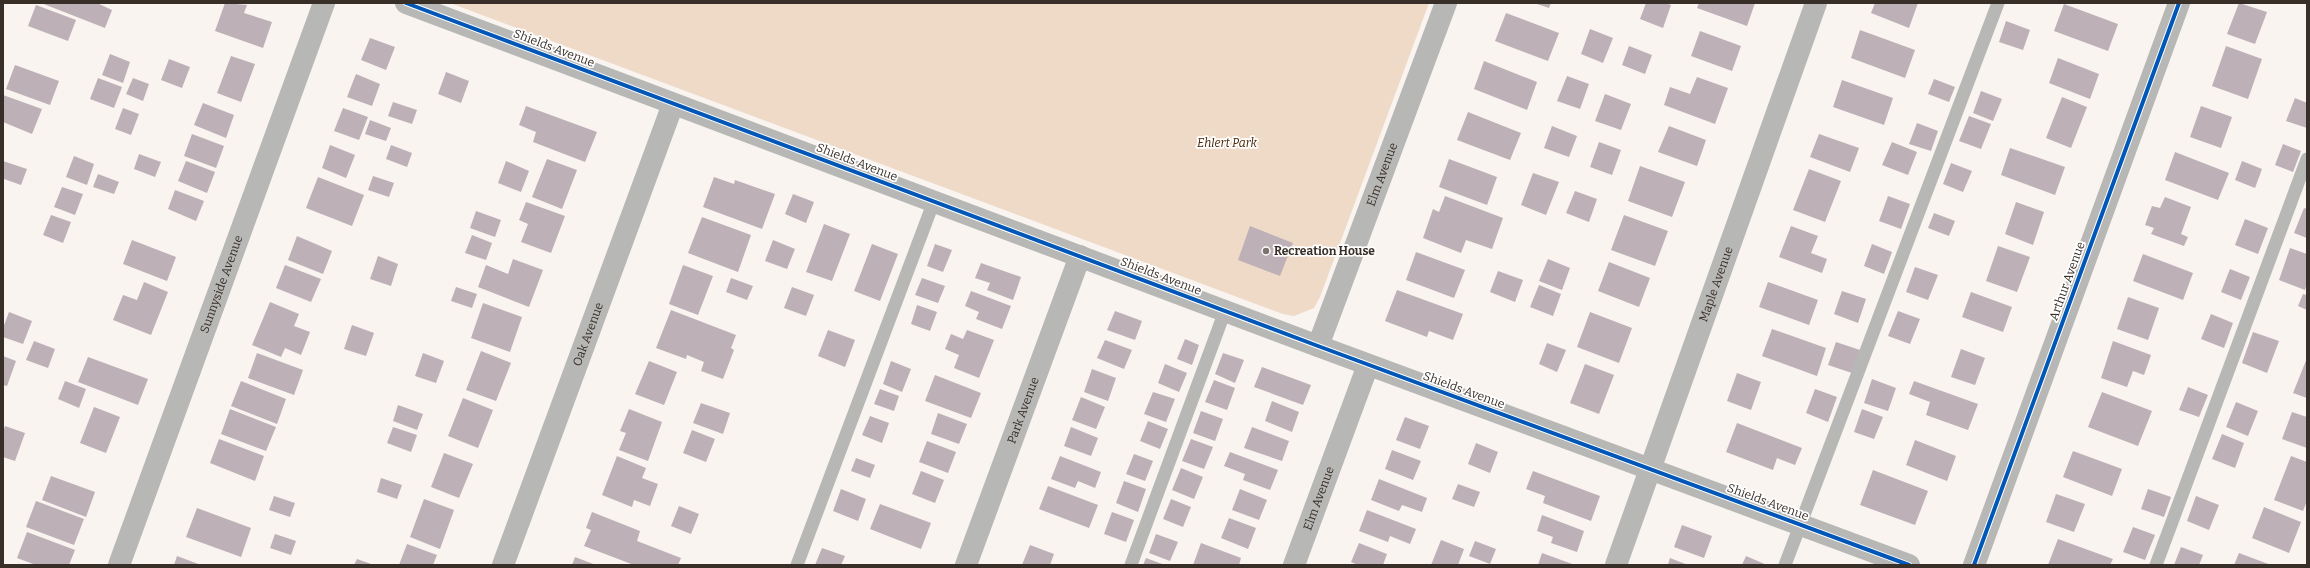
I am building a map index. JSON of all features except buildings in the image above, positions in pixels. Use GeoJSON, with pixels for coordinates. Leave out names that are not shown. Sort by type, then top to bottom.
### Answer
{"type":"FeatureCollection","features":[{"type":"Feature","properties":{"kind":"street","name":"Sunnyside Avenue"},"geometry":{"type":"LineString","coordinates":[[119,565],[324,3]]}},
{"type":"Feature","properties":{"kind":"street","name":"Shields Avenue"},"geometry":{"type":"LineString","coordinates":[[406,3],[1368,365],[1909,565]]}},
{"type":"Feature","properties":{"kind":"street","name":"Elm Avenue"},"geometry":{"type":"LineString","coordinates":[[1318,346],[1446,3]]}},
{"type":"Feature","properties":{"kind":"street","name":"Maple Avenue"},"geometry":{"type":"LineString","coordinates":[[1616,565],[1816,3]]}},
{"type":"Feature","properties":{"kind":"street","name":"Arthur Avenue"},"geometry":{"type":"LineString","coordinates":[[1974,565],[2179,3]]}},
{"type":"Feature","properties":{"kind":"street","name":"Oak Avenue"},"geometry":{"type":"LineString","coordinates":[[503,565],[673,104]]}},
{"type":"Feature","properties":{"kind":"street","name":"Park Avenue"},"geometry":{"type":"LineString","coordinates":[[966,565],[1080,256]]}},
{"type":"Feature","properties":{"kind":"street","name":"Elm Avenue"},"geometry":{"type":"LineString","coordinates":[[1294,565],[1368,365]]}},
{"type":"Feature","properties":{"kind":"lane"},"geometry":{"type":"LineString","coordinates":[[1785,565],[1998,3]]}},
{"type":"Feature","properties":{"kind":"lane"},"geometry":{"type":"LineString","coordinates":[[2156,565],[2307,159]]}},
{"type":"Feature","properties":{"kind":"lane"},"geometry":{"type":"LineString","coordinates":[[797,565],[934,202]]}},
{"type":"Feature","properties":{"kind":"lane"},"geometry":{"type":"LineString","coordinates":[[1131,565],[1225,311]]}},
{"type":"Feature","properties":{"kind":"green space","name":"Ehlert Park"},"geometry":{"type":"Polygon","coordinates":[[[450,3],[1429,3],[1320,297],[1314,308],[1294,316],[1283,314],[450,3]]]}},
{"type":"Feature","properties":{"kind":"cycle path"},"geometry":{"type":"LineString","coordinates":[[406,3],[1318,346],[1909,565]]}},
{"type":"Feature","properties":{"kind":"cycle path"},"geometry":{"type":"LineString","coordinates":[[1974,565],[2179,3]]}},
{"type":"Feature","properties":{"kind":"place","name":"Recreation House"},"geometry":{"type":"Point","coordinates":[1266,251]}}]}
